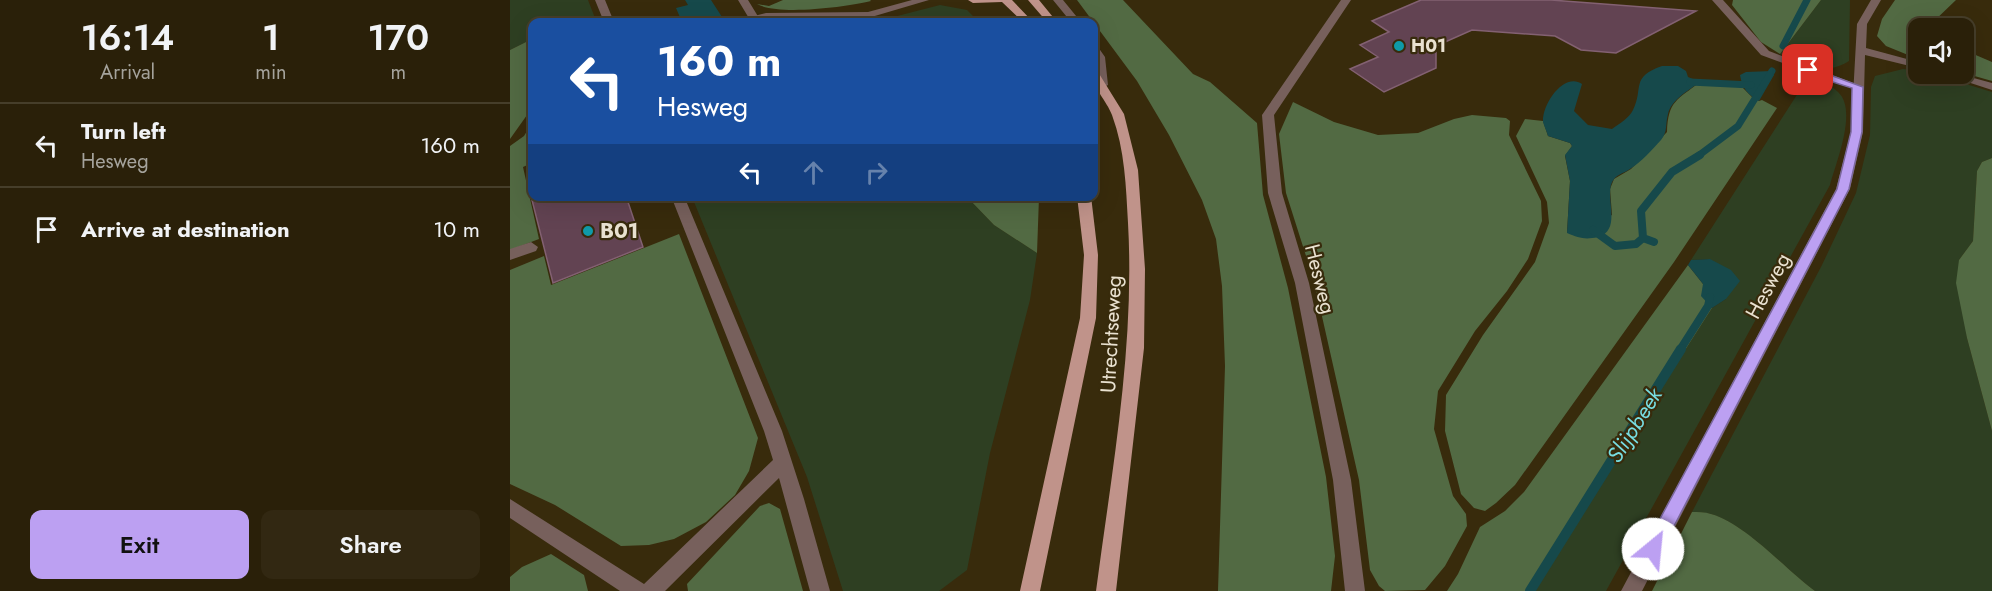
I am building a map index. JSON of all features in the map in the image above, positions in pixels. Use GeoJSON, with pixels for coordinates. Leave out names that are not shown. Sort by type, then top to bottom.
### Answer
{"type":"FeatureCollection","features":[{"type":"Feature","properties":{"kind":"main road"},"geometry":{"type":"LineString","coordinates":[[973,0],[999,0]]}},
{"type":"Feature","properties":{"kind":"main road"},"geometry":{"type":"LineString","coordinates":[[1006,0],[1024,18]]}},
{"type":"Feature","properties":{"kind":"main road"},"geometry":{"type":"LineString","coordinates":[[1033,0],[1049,18]]}},
{"type":"Feature","properties":{"kind":"main road","name":"Utrechtseweg"},"geometry":{"type":"LineString","coordinates":[[1098,80],[1118,114],[1132,170],[1138,270],[1136,348],[1106,591]]}},
{"type":"Feature","properties":{"kind":"main road","name":"Utrechtseweg"},"geometry":{"type":"LineString","coordinates":[[1030,591],[1088,318],[1091,255],[1085,201]]}},
{"type":"Feature","properties":{"kind":"street"},"geometry":{"type":"LineString","coordinates":[[600,0],[607,18]]}},
{"type":"Feature","properties":{"kind":"street"},"geometry":{"type":"LineString","coordinates":[[743,0],[754,18],[868,15],[924,0]]}},
{"type":"Feature","properties":{"kind":"street"},"geometry":{"type":"LineString","coordinates":[[1058,0],[1073,18]]}},
{"type":"Feature","properties":{"kind":"street","name":"Hesweg"},"geometry":{"type":"LineString","coordinates":[[1346,0],[1268,115],[1268,135],[1275,193],[1302,283],[1342,480],[1355,591]]}},
{"type":"Feature","properties":{"kind":"street"},"geometry":{"type":"LineString","coordinates":[[1717,0],[1765,53],[1814,73],[1858,87]]}},
{"type":"Feature","properties":{"kind":"street","name":"Hesweg"},"geometry":{"type":"LineString","coordinates":[[1630,591],[1843,189],[1857,132],[1862,24],[1876,0]]}},
{"type":"Feature","properties":{"kind":"street"},"geometry":{"type":"LineString","coordinates":[[1861,2],[1867,13]]}},
{"type":"Feature","properties":{"kind":"street"},"geometry":{"type":"LineString","coordinates":[[1860,50],[1908,62]]}},
{"type":"Feature","properties":{"kind":"street","name":"Utrechtseweg"},"geometry":{"type":"LineString","coordinates":[[1098,55],[1102,85]]}},
{"type":"Feature","properties":{"kind":"street"},"geometry":{"type":"LineString","coordinates":[[1974,82],[1992,87]]}},
{"type":"Feature","properties":{"kind":"street"},"geometry":{"type":"LineString","coordinates":[[679,201],[773,431],[795,499],[820,591]]}},
{"type":"Feature","properties":{"kind":"street"},"geometry":{"type":"LineString","coordinates":[[510,255],[531,247]]}},
{"type":"Feature","properties":{"kind":"street"},"geometry":{"type":"LineString","coordinates":[[651,591],[782,463]]}},
{"type":"Feature","properties":{"kind":"street"},"geometry":{"type":"LineString","coordinates":[[510,508],[638,591]]}},
{"type":"Feature","properties":{"kind":"green space"},"geometry":{"type":"Polygon","coordinates":[[[510,0],[588,0],[595,18],[528,18],[528,41],[510,50],[510,0]]]}},
{"type":"Feature","properties":{"kind":"green space"},"geometry":{"type":"Polygon","coordinates":[[[783,0],[871,1],[846,6],[796,10],[767,8],[757,4],[769,6],[783,0]]]}},
{"type":"Feature","properties":{"kind":"green space"},"geometry":{"type":"Polygon","coordinates":[[[1077,0],[1123,0],[1193,74],[1210,82],[1257,123],[1263,195],[1288,288],[1326,477],[1335,556],[1331,591],[1218,591],[1225,366],[1222,286],[1216,239],[1202,200],[1169,135],[1137,81],[1098,28],[1098,18],[1090,18],[1077,0]]]}},
{"type":"Feature","properties":{"kind":"green space"},"geometry":{"type":"Polygon","coordinates":[[[1733,0],[1821,0],[1780,54],[1761,42],[1732,5],[1733,0]]]}},
{"type":"Feature","properties":{"kind":"green space"},"geometry":{"type":"Polygon","coordinates":[[[1821,0],[1850,0],[1849,61],[1832,68],[1806,65],[1780,54],[1821,0]]]}},
{"type":"Feature","properties":{"kind":"green space"},"geometry":{"type":"Polygon","coordinates":[[[1895,0],[1956,0],[1937,18],[1908,18],[1908,55],[1886,46],[1877,36],[1882,19],[1895,0]]]}},
{"type":"Feature","properties":{"kind":"green space"},"geometry":{"type":"Polygon","coordinates":[[[940,5],[967,10],[975,18],[890,18],[940,5]]]}},
{"type":"Feature","properties":{"kind":"green space"},"geometry":{"type":"Polygon","coordinates":[[[528,41],[528,114],[510,139],[510,50],[528,41]]]}},
{"type":"Feature","properties":{"kind":"green space"},"geometry":{"type":"Polygon","coordinates":[[[1974,54],[1992,62],[1992,81],[1974,76],[1974,54]]]}},
{"type":"Feature","properties":{"kind":"green space"},"geometry":{"type":"Polygon","coordinates":[[[1908,70],[1908,84],[1966,84],[1992,92],[1992,158],[1982,162],[1977,171],[1973,241],[1959,260],[1967,338],[1992,431],[1992,591],[1815,591],[1752,537],[1738,528],[1711,514],[1692,512],[1822,265],[1856,193],[1870,135],[1871,87],[1875,76],[1908,70]]]}},
{"type":"Feature","properties":{"kind":"green space"},"geometry":{"type":"Polygon","coordinates":[[[1809,76],[1828,84],[1844,100],[1846,123],[1844,137],[1830,185],[1606,591],[1531,591],[1712,308],[1726,299],[1710,259],[1691,260],[1809,76]]]}},
{"type":"Feature","properties":{"kind":"green space"},"geometry":{"type":"Polygon","coordinates":[[[1700,82],[1741,86],[1752,97],[1777,108],[1674,262],[1515,485],[1485,511],[1474,508],[1461,494],[1445,431],[1446,395],[1483,335],[1535,262],[1549,223],[1547,202],[1516,136],[1525,119],[1543,121],[1548,136],[1570,143],[1572,146],[1565,156],[1570,181],[1567,233],[1612,215],[1610,189],[1614,179],[1631,169],[1667,132],[1669,114],[1675,102],[1700,82]]]}},
{"type":"Feature","properties":{"kind":"green space"},"geometry":{"type":"Polygon","coordinates":[[[1293,102],[1334,122],[1378,135],[1418,133],[1454,119],[1472,115],[1506,118],[1510,121],[1509,135],[1541,201],[1542,221],[1528,259],[1507,291],[1475,331],[1438,391],[1434,429],[1453,496],[1466,514],[1467,526],[1445,566],[1425,590],[1385,591],[1379,586],[1370,570],[1359,480],[1314,281],[1286,193],[1279,134],[1293,102]]]}},
{"type":"Feature","properties":{"kind":"green space"},"geometry":{"type":"Polygon","coordinates":[[[528,130],[528,165],[523,167],[528,201],[531,201],[539,239],[510,250],[510,146],[524,136],[528,130]]]}},
{"type":"Feature","properties":{"kind":"green space"},"geometry":{"type":"Polygon","coordinates":[[[1992,158],[1992,431],[1967,338],[1956,283],[1959,260],[1973,241],[1977,171],[1982,162],[1992,158]]]}},
{"type":"Feature","properties":{"kind":"green space"},"geometry":{"type":"Polygon","coordinates":[[[694,201],[971,201],[994,225],[1037,253],[1030,300],[990,453],[967,570],[939,591],[843,591],[807,477],[694,201]]]}},
{"type":"Feature","properties":{"kind":"green space"},"geometry":{"type":"Polygon","coordinates":[[[971,201],[1039,201],[1037,253],[994,225],[971,201]]]}},
{"type":"Feature","properties":{"kind":"green space"},"geometry":{"type":"Polygon","coordinates":[[[679,234],[758,438],[749,471],[735,495],[706,522],[674,539],[649,545],[621,546],[555,505],[510,484],[510,270],[544,256],[551,285],[679,234]]]}},
{"type":"Feature","properties":{"kind":"green space"},"geometry":{"type":"Polygon","coordinates":[[[1688,265],[1703,284],[1708,306],[1712,308],[1531,591],[1447,591],[1458,574],[1480,527],[1505,511],[1524,492],[1688,265]]]}},
{"type":"Feature","properties":{"kind":"green space"},"geometry":{"type":"Polygon","coordinates":[[[769,503],[780,509],[803,591],[688,591],[687,584],[760,506],[769,503]]]}},
{"type":"Feature","properties":{"kind":"green space"},"geometry":{"type":"Polygon","coordinates":[[[1692,512],[1711,514],[1738,527],[1815,591],[1652,591],[1692,512]]]}},
{"type":"Feature","properties":{"kind":"green space"},"geometry":{"type":"Polygon","coordinates":[[[551,554],[584,575],[588,591],[510,591],[510,577],[522,567],[551,554]]]}},
{"type":"Feature","properties":{"kind":"water"},"geometry":{"type":"Polygon","coordinates":[[[685,0],[711,0],[722,17],[680,18],[676,8],[688,5],[685,0]]]}},
{"type":"Feature","properties":{"kind":"water"},"geometry":{"type":"Polygon","coordinates":[[[1662,66],[1678,66],[1686,71],[1688,77],[1700,82],[1673,104],[1668,114],[1665,134],[1661,140],[1638,163],[1614,179],[1610,193],[1610,227],[1606,233],[1598,237],[1586,238],[1567,233],[1570,181],[1565,155],[1572,146],[1570,143],[1548,136],[1543,122],[1550,99],[1561,86],[1568,82],[1575,81],[1582,84],[1574,111],[1588,125],[1612,129],[1633,110],[1642,79],[1652,70],[1662,66]]]}},
{"type":"Feature","properties":{"kind":"water"},"geometry":{"type":"Polygon","coordinates":[[[1772,71],[1774,75],[1759,101],[1746,91],[1740,75],[1746,72],[1772,71]]]}},
{"type":"Feature","properties":{"kind":"water"},"geometry":{"type":"Polygon","coordinates":[[[1710,259],[1731,270],[1740,281],[1726,299],[1712,308],[1701,296],[1703,284],[1688,265],[1691,260],[1710,259]]]}},
{"type":"Feature","properties":{"kind":"building","name":"H01"},"geometry":{"type":"Polygon","coordinates":[[[1421,0],[1551,0],[1696,11],[1616,53],[1581,50],[1555,36],[1472,30],[1436,46],[1436,68],[1384,92],[1350,69],[1378,57],[1360,45],[1389,32],[1372,21],[1421,0]]]}},
{"type":"Feature","properties":{"kind":"building","name":"B01"},"geometry":{"type":"Polygon","coordinates":[[[532,201],[628,201],[643,247],[553,283],[532,201]]]}},
{"type":"Feature","properties":{"kind":"waterway","name":"Slijpbeek"},"geometry":{"type":"LineString","coordinates":[[1783,46],[1807,0]]}},
{"type":"Feature","properties":{"kind":"waterway","name":"Slijpbeek"},"geometry":{"type":"LineString","coordinates":[[1698,156],[1738,126],[1772,71]]}},
{"type":"Feature","properties":{"kind":"waterway"},"geometry":{"type":"LineString","coordinates":[[1690,82],[1751,85]]}},
{"type":"Feature","properties":{"kind":"waterway","name":"Slijpbeek"},"geometry":{"type":"LineString","coordinates":[[1643,238],[1641,211],[1672,172],[1700,155]]}},
{"type":"Feature","properties":{"kind":"waterway"},"geometry":{"type":"LineString","coordinates":[[1593,230],[1615,246],[1636,244],[1643,238]]}},
{"type":"Feature","properties":{"kind":"waterway","name":"Slijpbeek"},"geometry":{"type":"LineString","coordinates":[[1643,238],[1654,242]]}},
{"type":"Feature","properties":{"kind":"waterway","name":"Slijpbeek"},"geometry":{"type":"LineString","coordinates":[[1680,350],[1708,306],[1710,297]]}},
{"type":"Feature","properties":{"kind":"waterway","name":"Slijpbeek"},"geometry":{"type":"LineString","coordinates":[[1530,591],[1681,349]]}},
{"type":"Feature","properties":{"kind":"place","name":"H01"},"geometry":{"type":"Point","coordinates":[1399,46]}},
{"type":"Feature","properties":{"kind":"place","name":"B01"},"geometry":{"type":"Point","coordinates":[588,231]}},
{"type":"Feature","properties":{"kind":"route"},"geometry":{"type":"LineString","coordinates":[[1653,549],[1843,189],[1857,132],[1858,87],[1808,70]]}}]}
